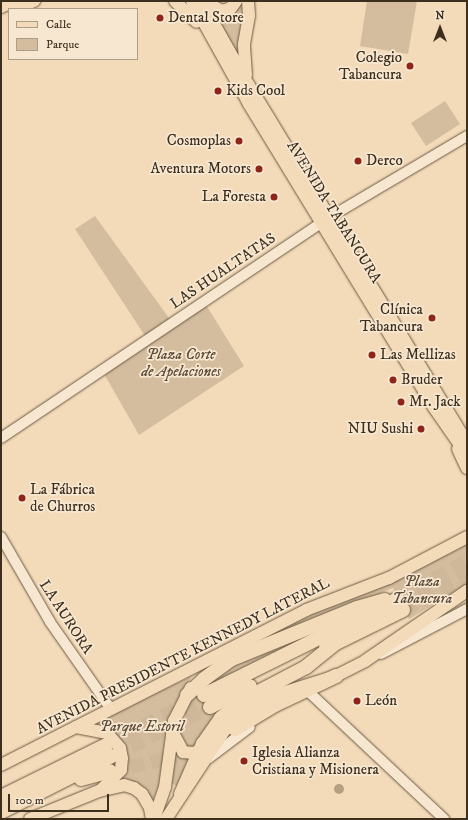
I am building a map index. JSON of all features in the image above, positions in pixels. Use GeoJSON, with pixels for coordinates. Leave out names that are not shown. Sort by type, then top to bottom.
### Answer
{"type":"FeatureCollection","features":[{"type":"Feature","properties":{"kind":"highway"},"geometry":{"type":"LineString","coordinates":[[333,644],[207,701],[395,603]]}},
{"type":"Feature","properties":{"kind":"highway"},"geometry":{"type":"LineString","coordinates":[[182,794],[202,756],[216,724],[233,707],[306,667],[333,644],[395,603]]}},
{"type":"Feature","properties":{"kind":"highway"},"geometry":{"type":"LineString","coordinates":[[187,695],[213,672],[237,657],[356,608],[395,603]]}},
{"type":"Feature","properties":{"kind":"highway"},"geometry":{"type":"LineString","coordinates":[[235,729],[274,705],[336,676]]}},
{"type":"Feature","properties":{"kind":"highway"},"geometry":{"type":"LineString","coordinates":[[1,797],[109,750],[48,788],[1,812]]}},
{"type":"Feature","properties":{"kind":"highway"},"geometry":{"type":"LineString","coordinates":[[48,788],[110,771]]}},
{"type":"Feature","properties":{"kind":"main road"},"geometry":{"type":"LineString","coordinates":[[1,7],[14,1]]}},
{"type":"Feature","properties":{"kind":"main road"},"geometry":{"type":"LineString","coordinates":[[18,8],[34,1]]}},
{"type":"Feature","properties":{"kind":"main road"},"geometry":{"type":"LineString","coordinates":[[175,1],[211,40]]}},
{"type":"Feature","properties":{"kind":"main road","name":"AVENIDA TABANCURA"},"geometry":{"type":"LineString","coordinates":[[192,1],[211,40],[407,344],[467,442]]}},
{"type":"Feature","properties":{"kind":"main road"},"geometry":{"type":"LineString","coordinates":[[202,1],[222,11],[231,8],[236,1]]}},
{"type":"Feature","properties":{"kind":"main road","name":"AVENIDA TABANCURA"},"geometry":{"type":"LineString","coordinates":[[202,1],[382,321],[454,439],[467,455]]}},
{"type":"Feature","properties":{"kind":"main road"},"geometry":{"type":"LineString","coordinates":[[248,1],[243,54],[248,84]]}},
{"type":"Feature","properties":{"kind":"main road"},"geometry":{"type":"LineString","coordinates":[[382,321],[401,342],[407,344]]}},
{"type":"Feature","properties":{"kind":"main road"},"geometry":{"type":"LineString","coordinates":[[454,439],[467,468]]}},
{"type":"Feature","properties":{"kind":"main road","name":"AVENIDA PRESIDENTE KENNEDY LATERAL"},"geometry":{"type":"LineString","coordinates":[[1,765],[317,605],[389,578],[467,537]]}},
{"type":"Feature","properties":{"kind":"main road"},"geometry":{"type":"LineString","coordinates":[[172,730],[177,745],[183,752],[202,756],[236,718],[257,704],[300,685],[336,676],[365,661],[467,591]]}},
{"type":"Feature","properties":{"kind":"main road"},"geometry":{"type":"LineString","coordinates":[[153,819],[165,787],[172,730],[187,695],[204,672],[225,652]]}},
{"type":"Feature","properties":{"kind":"main road"},"geometry":{"type":"LineString","coordinates":[[75,727],[104,732],[114,738],[120,748],[122,758],[120,770],[112,782],[99,791]]}},
{"type":"Feature","properties":{"kind":"main road"},"geometry":{"type":"LineString","coordinates":[[30,819],[99,791],[124,786],[134,788],[146,800],[153,819]]}},
{"type":"Feature","properties":{"kind":"main road"},"geometry":{"type":"LineString","coordinates":[[166,819],[182,794]]}},
{"type":"Feature","properties":{"kind":"street","name":"LAS HUALTATAS"},"geometry":{"type":"LineString","coordinates":[[1,438],[326,220],[467,136]]}},
{"type":"Feature","properties":{"kind":"street","name":"LA AURORA"},"geometry":{"type":"LineString","coordinates":[[1,537],[50,622],[111,709]]}},
{"type":"Feature","properties":{"kind":"street"},"geometry":{"type":"LineString","coordinates":[[365,661],[412,640],[467,609]]}},
{"type":"Feature","properties":{"kind":"street"},"geometry":{"type":"LineString","coordinates":[[202,756],[256,723],[311,694],[336,676]]}},
{"type":"Feature","properties":{"kind":"street"},"geometry":{"type":"LineString","coordinates":[[311,694],[444,819]]}},
{"type":"Feature","properties":{"kind":"green space"},"geometry":{"type":"Polygon","coordinates":[[[240,1],[242,12],[238,60],[212,17],[220,19],[233,15],[240,1]]]}},
{"type":"Feature","properties":{"kind":"green space"},"geometry":{"type":"Polygon","coordinates":[[[367,1],[417,1],[408,54],[360,46],[367,1]]]}},
{"type":"Feature","properties":{"kind":"green space"},"geometry":{"type":"Polygon","coordinates":[[[445,101],[460,124],[426,146],[411,123],[445,101]]]}},
{"type":"Feature","properties":{"kind":"green space","name":"Plaza Corte de Apelaciones"},"geometry":{"type":"Polygon","coordinates":[[[95,216],[174,325],[206,305],[244,366],[139,435],[103,372],[149,342],[75,229],[95,216]]]}},
{"type":"Feature","properties":{"kind":"green space","name":"Plaza Tabancura"},"geometry":{"type":"Polygon","coordinates":[[[467,542],[467,584],[409,619],[393,588],[260,641],[261,638],[325,607],[394,582],[467,542]]]}},
{"type":"Feature","properties":{"kind":"green space"},"geometry":{"type":"Polygon","coordinates":[[[323,628],[202,693],[214,716],[177,786],[171,783],[181,725],[196,693],[235,662],[323,628]]]}},
{"type":"Feature","properties":{"kind":"green space","name":"Parque Estoril"},"geometry":{"type":"Polygon","coordinates":[[[192,676],[175,704],[166,731],[159,785],[152,802],[134,782],[122,779],[127,770],[107,728],[94,723],[192,676]]]}},
{"type":"Feature","properties":{"kind":"shaded area"},"geometry":{"type":"Polygon","coordinates":[[[337,784],[341,784],[343,785],[343,793],[337,794],[334,791],[334,787],[337,784]]]}},
{"type":"Feature","properties":{"kind":"tunnel"},"geometry":{"type":"LineString","coordinates":[[397,599],[467,561]]}},
{"type":"Feature","properties":{"kind":"tunnel"},"geometry":{"type":"LineString","coordinates":[[403,610],[467,576]]}},
{"type":"Feature","properties":{"kind":"tunnel"},"geometry":{"type":"LineString","coordinates":[[106,745],[204,695]]}},
{"type":"Feature","properties":{"kind":"tunnel"},"geometry":{"type":"LineString","coordinates":[[112,756],[210,707]]}},
{"type":"Feature","properties":{"kind":"tunnel"},"geometry":{"type":"LineString","coordinates":[[110,771],[162,760],[197,749]]}},
{"type":"Feature","properties":{"kind":"place","name":"Dental Store"},"geometry":{"type":"Point","coordinates":[160,18]}},
{"type":"Feature","properties":{"kind":"place","name":"Colegio Tabancura"},"geometry":{"type":"Point","coordinates":[410,66]}},
{"type":"Feature","properties":{"kind":"place","name":"Kids Cool"},"geometry":{"type":"Point","coordinates":[218,91]}},
{"type":"Feature","properties":{"kind":"place","name":"Cosmoplas"},"geometry":{"type":"Point","coordinates":[239,141]}},
{"type":"Feature","properties":{"kind":"place","name":"Derco"},"geometry":{"type":"Point","coordinates":[358,161]}},
{"type":"Feature","properties":{"kind":"place","name":"Aventura Motors"},"geometry":{"type":"Point","coordinates":[259,169]}},
{"type":"Feature","properties":{"kind":"place","name":"La Foresta"},"geometry":{"type":"Point","coordinates":[274,197]}},
{"type":"Feature","properties":{"kind":"place","name":"Clínica Tabancura"},"geometry":{"type":"Point","coordinates":[432,318]}},
{"type":"Feature","properties":{"kind":"place","name":"Las Mellizas"},"geometry":{"type":"Point","coordinates":[372,355]}},
{"type":"Feature","properties":{"kind":"place","name":"Bruder"},"geometry":{"type":"Point","coordinates":[393,380]}},
{"type":"Feature","properties":{"kind":"place","name":"Mr. Jack"},"geometry":{"type":"Point","coordinates":[401,402]}},
{"type":"Feature","properties":{"kind":"place","name":"NIU Sushi"},"geometry":{"type":"Point","coordinates":[421,429]}},
{"type":"Feature","properties":{"kind":"place","name":"La Fábrica de Churros"},"geometry":{"type":"Point","coordinates":[22,498]}},
{"type":"Feature","properties":{"kind":"place","name":"León"},"geometry":{"type":"Point","coordinates":[357,701]}},
{"type":"Feature","properties":{"kind":"place","name":"Iglesia Alianza Cristiana y Misionera"},"geometry":{"type":"Point","coordinates":[244,761]}}]}
